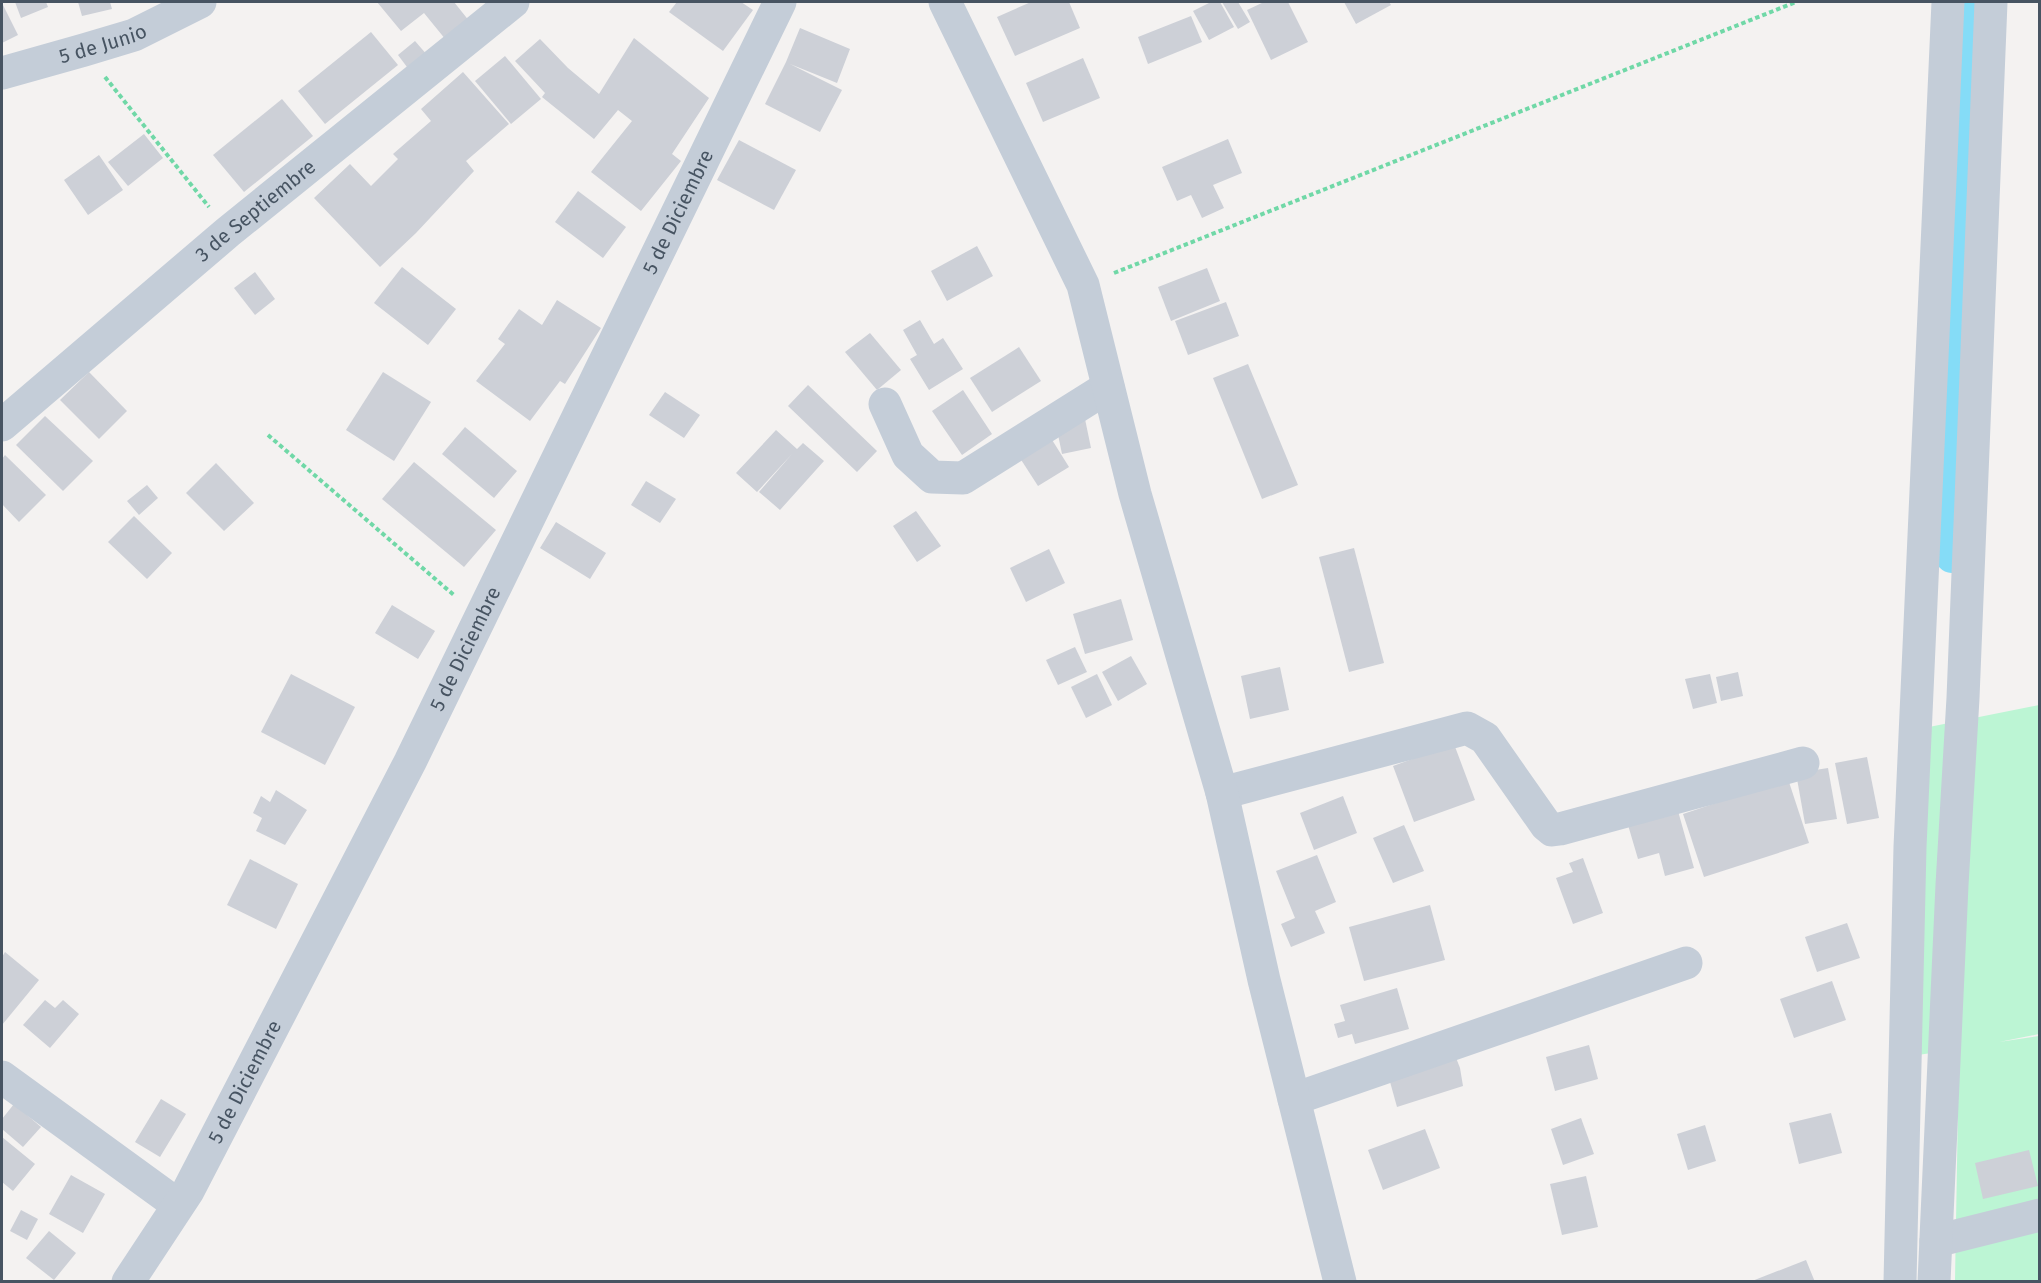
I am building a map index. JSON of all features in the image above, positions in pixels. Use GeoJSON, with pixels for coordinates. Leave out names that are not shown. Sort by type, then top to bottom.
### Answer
{"type":"FeatureCollection","features":[{"type":"Feature","properties":{"kind":"street","name":"5 de Junio"},"geometry":{"type":"LineString","coordinates":[[2,73],[134,35],[200,2]]}},
{"type":"Feature","properties":{"kind":"street","name":"3 de Septiembre"},"geometry":{"type":"LineString","coordinates":[[2,425],[228,232],[513,2]]}},
{"type":"Feature","properties":{"kind":"street","name":"5 de Diciembre"},"geometry":{"type":"LineString","coordinates":[[128,1281],[188,1191],[399,783],[780,2]]}},
{"type":"Feature","properties":{"kind":"street"},"geometry":{"type":"LineString","coordinates":[[945,2],[1083,285],[1135,494],[1222,793],[1264,980],[1340,1281]]}},
{"type":"Feature","properties":{"kind":"street"},"geometry":{"type":"LineString","coordinates":[[1900,1281],[1910,847],[1948,2]]}},
{"type":"Feature","properties":{"kind":"street"},"geometry":{"type":"LineString","coordinates":[[1934,1281],[1963,698],[1991,2]]}},
{"type":"Feature","properties":{"kind":"street"},"geometry":{"type":"LineString","coordinates":[[885,404],[908,455],[932,477],[963,478],[1108,387]]}},
{"type":"Feature","properties":{"kind":"street"},"geometry":{"type":"LineString","coordinates":[[1222,793],[1467,728],[1485,738],[1546,825],[1552,830],[1803,763]]}},
{"type":"Feature","properties":{"kind":"street"},"geometry":{"type":"LineString","coordinates":[[1294,1099],[1686,963]]}},
{"type":"Feature","properties":{"kind":"street"},"geometry":{"type":"LineString","coordinates":[[2,1077],[178,1205]]}},
{"type":"Feature","properties":{"kind":"street"},"geometry":{"type":"LineString","coordinates":[[1936,1241],[2040,1215]]}},
{"type":"Feature","properties":{"kind":"path"},"geometry":{"type":"LineString","coordinates":[[1083,285],[1796,2]]}},
{"type":"Feature","properties":{"kind":"path"},"geometry":{"type":"LineString","coordinates":[[84,50],[228,232]]}},
{"type":"Feature","properties":{"kind":"path"},"geometry":{"type":"LineString","coordinates":[[268,435],[480,618]]}},
{"type":"Feature","properties":{"kind":"green space"},"geometry":{"type":"Polygon","coordinates":[[[2039,705],[2039,1034],[1999,1042],[2039,1036],[2039,1281],[1955,1281],[1959,1049],[1904,1057],[1914,730],[2039,705]]]}},
{"type":"Feature","properties":{"kind":"building"},"geometry":{"type":"Polygon","coordinates":[[[15,2],[46,2],[48,7],[21,18],[15,2]]]}},
{"type":"Feature","properties":{"kind":"building"},"geometry":{"type":"Polygon","coordinates":[[[78,2],[110,2],[112,9],[82,16],[78,2]]]}},
{"type":"Feature","properties":{"kind":"building"},"geometry":{"type":"Polygon","coordinates":[[[377,2],[454,2],[470,22],[446,40],[424,13],[401,31],[377,2]]]}},
{"type":"Feature","properties":{"kind":"building"},"geometry":{"type":"Polygon","coordinates":[[[677,2],[741,2],[753,10],[723,51],[669,12],[677,2]]]}},
{"type":"Feature","properties":{"kind":"building"},"geometry":{"type":"Polygon","coordinates":[[[1031,2],[1069,2],[1080,28],[1015,56],[997,17],[1031,2]]]}},
{"type":"Feature","properties":{"kind":"building"},"geometry":{"type":"Polygon","coordinates":[[[1211,2],[1220,2],[1234,27],[1209,40],[1193,11],[1211,2]]]}},
{"type":"Feature","properties":{"kind":"building"},"geometry":{"type":"Polygon","coordinates":[[[1222,2],[1238,2],[1250,22],[1238,29],[1222,2]]]}},
{"type":"Feature","properties":{"kind":"building"},"geometry":{"type":"Polygon","coordinates":[[[1264,2],[1288,2],[1308,42],[1271,60],[1247,10],[1264,2]]]}},
{"type":"Feature","properties":{"kind":"building"},"geometry":{"type":"Polygon","coordinates":[[[1344,2],[1389,2],[1391,5],[1356,24],[1344,2]]]}},
{"type":"Feature","properties":{"kind":"building"},"geometry":{"type":"Polygon","coordinates":[[[2,3],[18,35],[2,43],[2,3]]]}},
{"type":"Feature","properties":{"kind":"building"},"geometry":{"type":"Polygon","coordinates":[[[1191,16],[1202,42],[1148,64],[1138,37],[1191,16]]]}},
{"type":"Feature","properties":{"kind":"building"},"geometry":{"type":"Polygon","coordinates":[[[800,28],[850,49],[837,83],[790,64],[842,90],[820,132],[765,104],[800,28]]]}},
{"type":"Feature","properties":{"kind":"building"},"geometry":{"type":"Polygon","coordinates":[[[371,32],[398,65],[325,124],[298,91],[371,32]]]}},
{"type":"Feature","properties":{"kind":"building"},"geometry":{"type":"Polygon","coordinates":[[[634,38],[709,98],[672,154],[681,161],[641,211],[591,172],[632,121],[618,110],[594,139],[542,97],[545,93],[515,61],[540,39],[568,68],[599,94],[634,38]]]}},
{"type":"Feature","properties":{"kind":"building"},"geometry":{"type":"Polygon","coordinates":[[[415,41],[428,56],[410,71],[398,55],[415,41]]]}},
{"type":"Feature","properties":{"kind":"building"},"geometry":{"type":"Polygon","coordinates":[[[505,56],[541,99],[511,124],[475,81],[505,56]]]}},
{"type":"Feature","properties":{"kind":"building"},"geometry":{"type":"Polygon","coordinates":[[[1083,58],[1100,98],[1043,122],[1026,83],[1083,58]]]}},
{"type":"Feature","properties":{"kind":"building"},"geometry":{"type":"Polygon","coordinates":[[[463,72],[509,124],[466,161],[474,171],[416,233],[380,267],[314,198],[350,164],[371,186],[398,159],[393,154],[431,121],[421,109],[463,72]]]}},
{"type":"Feature","properties":{"kind":"building"},"geometry":{"type":"Polygon","coordinates":[[[282,99],[313,136],[244,192],[213,155],[282,99]]]}},
{"type":"Feature","properties":{"kind":"building"},"geometry":{"type":"Polygon","coordinates":[[[144,134],[163,158],[128,186],[108,162],[144,134]]]}},
{"type":"Feature","properties":{"kind":"building"},"geometry":{"type":"Polygon","coordinates":[[[1228,139],[1242,173],[1213,185],[1224,208],[1202,218],[1191,195],[1177,201],[1162,167],[1228,139]]]}},
{"type":"Feature","properties":{"kind":"building"},"geometry":{"type":"Polygon","coordinates":[[[739,140],[796,170],[774,210],[717,180],[739,140]]]}},
{"type":"Feature","properties":{"kind":"building"},"geometry":{"type":"Polygon","coordinates":[[[99,155],[123,190],[88,215],[64,180],[99,155]]]}},
{"type":"Feature","properties":{"kind":"building"},"geometry":{"type":"Polygon","coordinates":[[[578,191],[626,227],[603,258],[555,222],[578,191]]]}},
{"type":"Feature","properties":{"kind":"building"},"geometry":{"type":"Polygon","coordinates":[[[977,246],[993,276],[947,301],[931,271],[977,246]]]}},
{"type":"Feature","properties":{"kind":"building"},"geometry":{"type":"Polygon","coordinates":[[[402,267],[456,309],[428,345],[374,303],[402,267]]]}},
{"type":"Feature","properties":{"kind":"building"},"geometry":{"type":"Polygon","coordinates":[[[1207,268],[1220,301],[1171,321],[1158,287],[1207,268]]]}},
{"type":"Feature","properties":{"kind":"building"},"geometry":{"type":"Polygon","coordinates":[[[255,272],[275,299],[255,315],[234,288],[255,272]]]}},
{"type":"Feature","properties":{"kind":"building"},"geometry":{"type":"Polygon","coordinates":[[[557,300],[601,328],[565,384],[560,381],[530,421],[476,381],[505,344],[498,339],[519,309],[542,325],[557,300]]]}},
{"type":"Feature","properties":{"kind":"building"},"geometry":{"type":"Polygon","coordinates":[[[1226,302],[1239,336],[1188,355],[1175,321],[1226,302]]]}},
{"type":"Feature","properties":{"kind":"building"},"geometry":{"type":"Polygon","coordinates":[[[920,320],[934,344],[943,338],[963,369],[929,390],[910,359],[917,355],[903,330],[920,320]]]}},
{"type":"Feature","properties":{"kind":"building"},"geometry":{"type":"Polygon","coordinates":[[[870,333],[901,370],[877,390],[845,352],[870,333]]]}},
{"type":"Feature","properties":{"kind":"building"},"geometry":{"type":"Polygon","coordinates":[[[1019,347],[1041,381],[992,412],[970,378],[1019,347]]]}},
{"type":"Feature","properties":{"kind":"building"},"geometry":{"type":"Polygon","coordinates":[[[1248,364],[1298,485],[1262,499],[1213,378],[1248,364]]]}},
{"type":"Feature","properties":{"kind":"building"},"geometry":{"type":"Polygon","coordinates":[[[89,372],[127,411],[99,439],[60,400],[89,372]]]}},
{"type":"Feature","properties":{"kind":"building"},"geometry":{"type":"Polygon","coordinates":[[[383,372],[431,402],[394,461],[346,430],[383,372]]]}},
{"type":"Feature","properties":{"kind":"building"},"geometry":{"type":"Polygon","coordinates":[[[808,385],[877,451],[857,472],[788,406],[808,385]]]}},
{"type":"Feature","properties":{"kind":"building"},"geometry":{"type":"Polygon","coordinates":[[[963,390],[992,434],[962,455],[932,411],[963,390]]]}},
{"type":"Feature","properties":{"kind":"building"},"geometry":{"type":"Polygon","coordinates":[[[665,392],[700,415],[684,438],[649,415],[665,392]]]}},
{"type":"Feature","properties":{"kind":"building"},"geometry":{"type":"Polygon","coordinates":[[[45,416],[93,461],[63,491],[16,445],[45,416]]]}},
{"type":"Feature","properties":{"kind":"building"},"geometry":{"type":"Polygon","coordinates":[[[1085,419],[1091,448],[1062,454],[1056,425],[1085,419]]]}},
{"type":"Feature","properties":{"kind":"building"},"geometry":{"type":"Polygon","coordinates":[[[465,427],[517,471],[494,498],[442,454],[465,427]]]}},
{"type":"Feature","properties":{"kind":"building"},"geometry":{"type":"Polygon","coordinates":[[[776,430],[797,449],[803,443],[824,461],[780,510],[759,492],[792,454],[757,492],[736,473],[776,430]]]}},
{"type":"Feature","properties":{"kind":"building"},"geometry":{"type":"Polygon","coordinates":[[[1049,435],[1069,467],[1038,486],[1018,455],[1049,435]]]}},
{"type":"Feature","properties":{"kind":"building"},"geometry":{"type":"Polygon","coordinates":[[[5,455],[46,495],[19,522],[2,504],[2,459],[5,455]]]}},
{"type":"Feature","properties":{"kind":"building"},"geometry":{"type":"Polygon","coordinates":[[[414,462],[496,530],[464,567],[382,499],[414,462]]]}},
{"type":"Feature","properties":{"kind":"building"},"geometry":{"type":"Polygon","coordinates":[[[216,463],[254,503],[224,531],[186,493],[216,463]]]}},
{"type":"Feature","properties":{"kind":"building"},"geometry":{"type":"Polygon","coordinates":[[[646,481],[676,499],[660,523],[631,505],[646,481]]]}},
{"type":"Feature","properties":{"kind":"building"},"geometry":{"type":"Polygon","coordinates":[[[147,485],[158,498],[139,515],[127,501],[147,485]]]}},
{"type":"Feature","properties":{"kind":"building"},"geometry":{"type":"Polygon","coordinates":[[[916,511],[941,546],[917,562],[893,526],[916,511]]]}},
{"type":"Feature","properties":{"kind":"building"},"geometry":{"type":"Polygon","coordinates":[[[134,516],[172,553],[147,579],[108,542],[134,516]]]}},
{"type":"Feature","properties":{"kind":"building"},"geometry":{"type":"Polygon","coordinates":[[[556,522],[606,553],[590,579],[540,548],[556,522]]]}},
{"type":"Feature","properties":{"kind":"building"},"geometry":{"type":"Polygon","coordinates":[[[1354,548],[1384,663],[1349,672],[1319,557],[1354,548]]]}},
{"type":"Feature","properties":{"kind":"building"},"geometry":{"type":"Polygon","coordinates":[[[1049,549],[1065,583],[1026,602],[1010,568],[1049,549]]]}},
{"type":"Feature","properties":{"kind":"building"},"geometry":{"type":"Polygon","coordinates":[[[1121,599],[1133,640],[1085,654],[1073,614],[1121,599]]]}},
{"type":"Feature","properties":{"kind":"building"},"geometry":{"type":"Polygon","coordinates":[[[392,605],[435,631],[418,659],[375,633],[392,605]]]}},
{"type":"Feature","properties":{"kind":"building"},"geometry":{"type":"Polygon","coordinates":[[[1075,647],[1087,672],[1058,685],[1046,660],[1075,647]]]}},
{"type":"Feature","properties":{"kind":"building"},"geometry":{"type":"Polygon","coordinates":[[[1131,656],[1147,684],[1118,701],[1102,672],[1131,656]]]}},
{"type":"Feature","properties":{"kind":"building"},"geometry":{"type":"Polygon","coordinates":[[[1280,667],[1289,710],[1250,719],[1241,676],[1280,667]]]}},
{"type":"Feature","properties":{"kind":"building"},"geometry":{"type":"Polygon","coordinates":[[[1738,672],[1743,696],[1721,701],[1716,677],[1738,672]]]}},
{"type":"Feature","properties":{"kind":"building"},"geometry":{"type":"Polygon","coordinates":[[[291,674],[355,707],[325,765],[261,732],[291,674]]]}},
{"type":"Feature","properties":{"kind":"building"},"geometry":{"type":"Polygon","coordinates":[[[1097,674],[1112,705],[1086,718],[1071,687],[1097,674]]]}},
{"type":"Feature","properties":{"kind":"building"},"geometry":{"type":"Polygon","coordinates":[[[1710,674],[1717,703],[1693,709],[1685,679],[1710,674]]]}},
{"type":"Feature","properties":{"kind":"building"},"geometry":{"type":"Polygon","coordinates":[[[1454,744],[1475,800],[1414,822],[1393,766],[1454,744]]]}},
{"type":"Feature","properties":{"kind":"building"},"geometry":{"type":"Polygon","coordinates":[[[1867,757],[1879,818],[1847,824],[1835,763],[1867,757]]]}},
{"type":"Feature","properties":{"kind":"building"},"geometry":{"type":"Polygon","coordinates":[[[1828,768],[1837,819],[1805,824],[1796,773],[1828,768]]]}},
{"type":"Feature","properties":{"kind":"building"},"geometry":{"type":"Polygon","coordinates":[[[1788,779],[1809,843],[1704,877],[1683,814],[1788,779]]]}},
{"type":"Feature","properties":{"kind":"building"},"geometry":{"type":"Polygon","coordinates":[[[276,790],[307,810],[285,845],[256,831],[262,818],[253,813],[261,796],[270,802],[276,790]]]}},
{"type":"Feature","properties":{"kind":"building"},"geometry":{"type":"Polygon","coordinates":[[[1343,796],[1357,833],[1314,850],[1300,813],[1343,796]]]}},
{"type":"Feature","properties":{"kind":"building"},"geometry":{"type":"Polygon","coordinates":[[[1678,811],[1694,868],[1665,876],[1659,853],[1638,859],[1628,825],[1678,811]]]}},
{"type":"Feature","properties":{"kind":"building"},"geometry":{"type":"Polygon","coordinates":[[[1404,825],[1424,871],[1393,883],[1373,838],[1404,825]]]}},
{"type":"Feature","properties":{"kind":"building"},"geometry":{"type":"Polygon","coordinates":[[[1317,855],[1336,902],[1315,911],[1325,933],[1291,947],[1281,924],[1295,918],[1276,871],[1317,855]]]}},
{"type":"Feature","properties":{"kind":"building"},"geometry":{"type":"Polygon","coordinates":[[[1583,858],[1603,913],[1573,924],[1556,878],[1573,872],[1569,863],[1583,858]]]}},
{"type":"Feature","properties":{"kind":"building"},"geometry":{"type":"Polygon","coordinates":[[[250,859],[298,884],[276,929],[227,905],[250,859]]]}},
{"type":"Feature","properties":{"kind":"building"},"geometry":{"type":"Polygon","coordinates":[[[1430,905],[1445,960],[1364,981],[1349,927],[1430,905]]]}},
{"type":"Feature","properties":{"kind":"building"},"geometry":{"type":"Polygon","coordinates":[[[1847,923],[1860,958],[1817,972],[1805,937],[1847,923]]]}},
{"type":"Feature","properties":{"kind":"building"},"geometry":{"type":"Polygon","coordinates":[[[5,952],[39,980],[2,1025],[2,957],[5,952]]]}},
{"type":"Feature","properties":{"kind":"building"},"geometry":{"type":"Polygon","coordinates":[[[1832,981],[1846,1020],[1794,1038],[1780,999],[1832,981]]]}},
{"type":"Feature","properties":{"kind":"building"},"geometry":{"type":"Polygon","coordinates":[[[1397,988],[1409,1029],[1355,1044],[1352,1034],[1338,1038],[1334,1024],[1345,1021],[1340,1005],[1397,988]]]}},
{"type":"Feature","properties":{"kind":"building"},"geometry":{"type":"Polygon","coordinates":[[[45,1000],[55,1008],[63,1000],[79,1014],[50,1048],[23,1025],[45,1000]]]}},
{"type":"Feature","properties":{"kind":"building"},"geometry":{"type":"Polygon","coordinates":[[[1589,1045],[1598,1079],[1555,1091],[1546,1057],[1589,1045]]]}},
{"type":"Feature","properties":{"kind":"building"},"geometry":{"type":"Polygon","coordinates":[[[1453,1050],[1460,1068],[1463,1086],[1397,1107],[1387,1071],[1453,1050]]]}},
{"type":"Feature","properties":{"kind":"building"},"geometry":{"type":"Polygon","coordinates":[[[161,1099],[186,1114],[160,1157],[135,1142],[161,1099]]]}},
{"type":"Feature","properties":{"kind":"building"},"geometry":{"type":"Polygon","coordinates":[[[14,1104],[41,1127],[23,1147],[2,1129],[2,1119],[14,1104]]]}},
{"type":"Feature","properties":{"kind":"building"},"geometry":{"type":"Polygon","coordinates":[[[1831,1113],[1842,1153],[1799,1164],[1789,1123],[1831,1113]]]}},
{"type":"Feature","properties":{"kind":"building"},"geometry":{"type":"Polygon","coordinates":[[[1581,1118],[1594,1154],[1563,1165],[1551,1129],[1581,1118]]]}},
{"type":"Feature","properties":{"kind":"building"},"geometry":{"type":"Polygon","coordinates":[[[1705,1125],[1716,1161],[1688,1170],[1677,1134],[1705,1125]]]}},
{"type":"Feature","properties":{"kind":"building"},"geometry":{"type":"Polygon","coordinates":[[[1425,1129],[1440,1168],[1383,1190],[1368,1150],[1425,1129]]]}},
{"type":"Feature","properties":{"kind":"building"},"geometry":{"type":"Polygon","coordinates":[[[2,1137],[35,1164],[13,1191],[2,1182],[2,1137]]]}},
{"type":"Feature","properties":{"kind":"building"},"geometry":{"type":"Polygon","coordinates":[[[2029,1150],[2038,1186],[1983,1199],[1975,1163],[2029,1150]]]}},
{"type":"Feature","properties":{"kind":"building"},"geometry":{"type":"Polygon","coordinates":[[[71,1175],[105,1194],[83,1233],[49,1214],[71,1175]]]}},
{"type":"Feature","properties":{"kind":"building"},"geometry":{"type":"Polygon","coordinates":[[[1586,1176],[1598,1227],[1562,1235],[1550,1184],[1586,1176]]]}},
{"type":"Feature","properties":{"kind":"building"},"geometry":{"type":"Polygon","coordinates":[[[21,1210],[38,1219],[27,1240],[10,1231],[21,1210]]]}},
{"type":"Feature","properties":{"kind":"building"},"geometry":{"type":"Polygon","coordinates":[[[49,1231],[76,1253],[54,1280],[26,1258],[49,1231]]]}},
{"type":"Feature","properties":{"kind":"building"},"geometry":{"type":"Polygon","coordinates":[[[1806,1260],[1815,1282],[1752,1282],[1752,1281],[1806,1260]]]}},
{"type":"Feature","properties":{"kind":"waterway"},"geometry":{"type":"LineString","coordinates":[[1952,556],[1973,2]]}}]}
